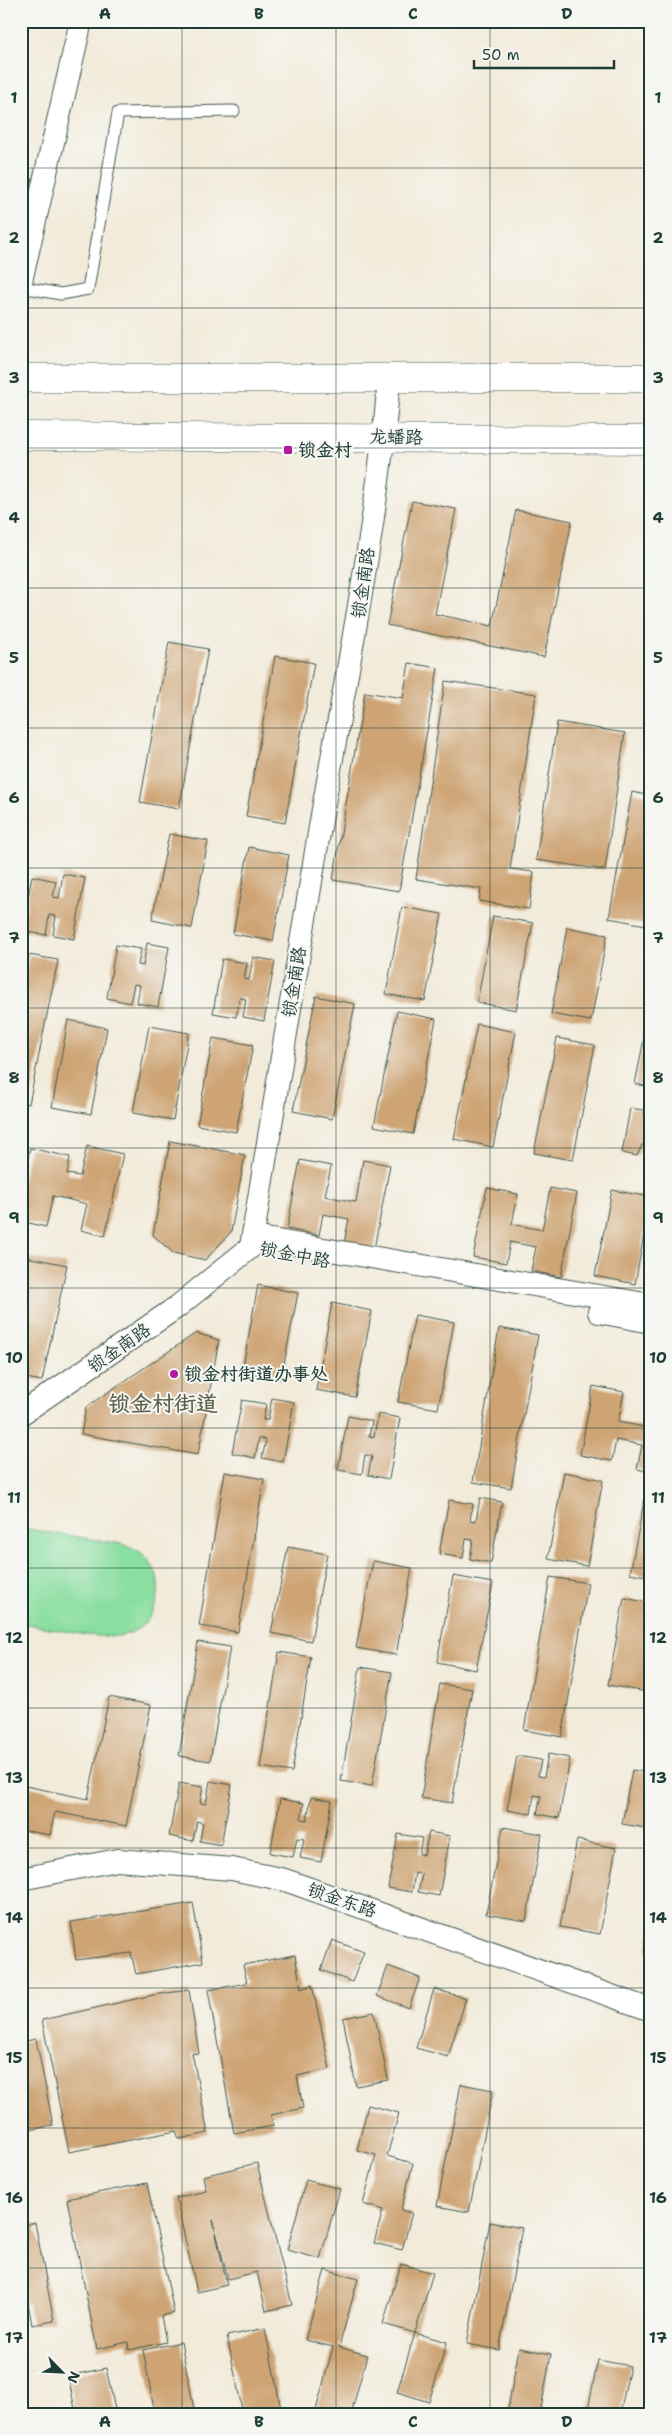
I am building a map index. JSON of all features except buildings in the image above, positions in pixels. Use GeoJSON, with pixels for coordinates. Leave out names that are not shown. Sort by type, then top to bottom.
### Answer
{"type":"FeatureCollection","features":[{"type":"Feature","properties":{"kind":"main road"},"geometry":{"type":"LineString","coordinates":[[21,378],[651,378]]}},
{"type":"Feature","properties":{"kind":"main road","name":"龙蟠路"},"geometry":{"type":"LineString","coordinates":[[21,436],[651,440]]}},
{"type":"Feature","properties":{"kind":"street"},"geometry":{"type":"LineString","coordinates":[[21,281],[81,21]]}},
{"type":"Feature","properties":{"kind":"street","name":"锁金南路"},"geometry":{"type":"LineString","coordinates":[[21,1414],[177,1307],[251,1247],[322,814],[350,668],[384,437],[389,379]]}},
{"type":"Feature","properties":{"kind":"street","name":"锁金中路"},"geometry":{"type":"LineString","coordinates":[[251,1247],[260,1238],[651,1305]]}},
{"type":"Feature","properties":{"kind":"street","name":"锁金中路"},"geometry":{"type":"LineString","coordinates":[[251,1247],[651,1322]]}},
{"type":"Feature","properties":{"kind":"street","name":"锁金东路"},"geometry":{"type":"LineString","coordinates":[[21,1878],[118,1860],[232,1869],[276,1878],[427,1929],[651,2010]]}},
{"type":"Feature","properties":{"kind":"lane"},"geometry":{"type":"LineString","coordinates":[[21,286],[61,294],[88,289],[118,113],[234,111]]}},
{"type":"Feature","properties":{"kind":"green space"},"geometry":{"type":"Polygon","coordinates":[[[21,1528],[122,1544],[133,1548],[148,1559],[158,1580],[158,1592],[156,1604],[144,1624],[135,1631],[123,1635],[100,1636],[21,1623],[21,1528]]]}},
{"type":"Feature","properties":{"kind":"place","name":"锁金村"},"geometry":{"type":"Point","coordinates":[288,450]}},
{"type":"Feature","properties":{"kind":"place","name":"锁金村街道办事处"},"geometry":{"type":"Point","coordinates":[174,1374]}},
{"type":"Feature","properties":{"kind":"district","name":"锁金村街道"},"geometry":{"type":"Point","coordinates":[163,1403]}}]}
